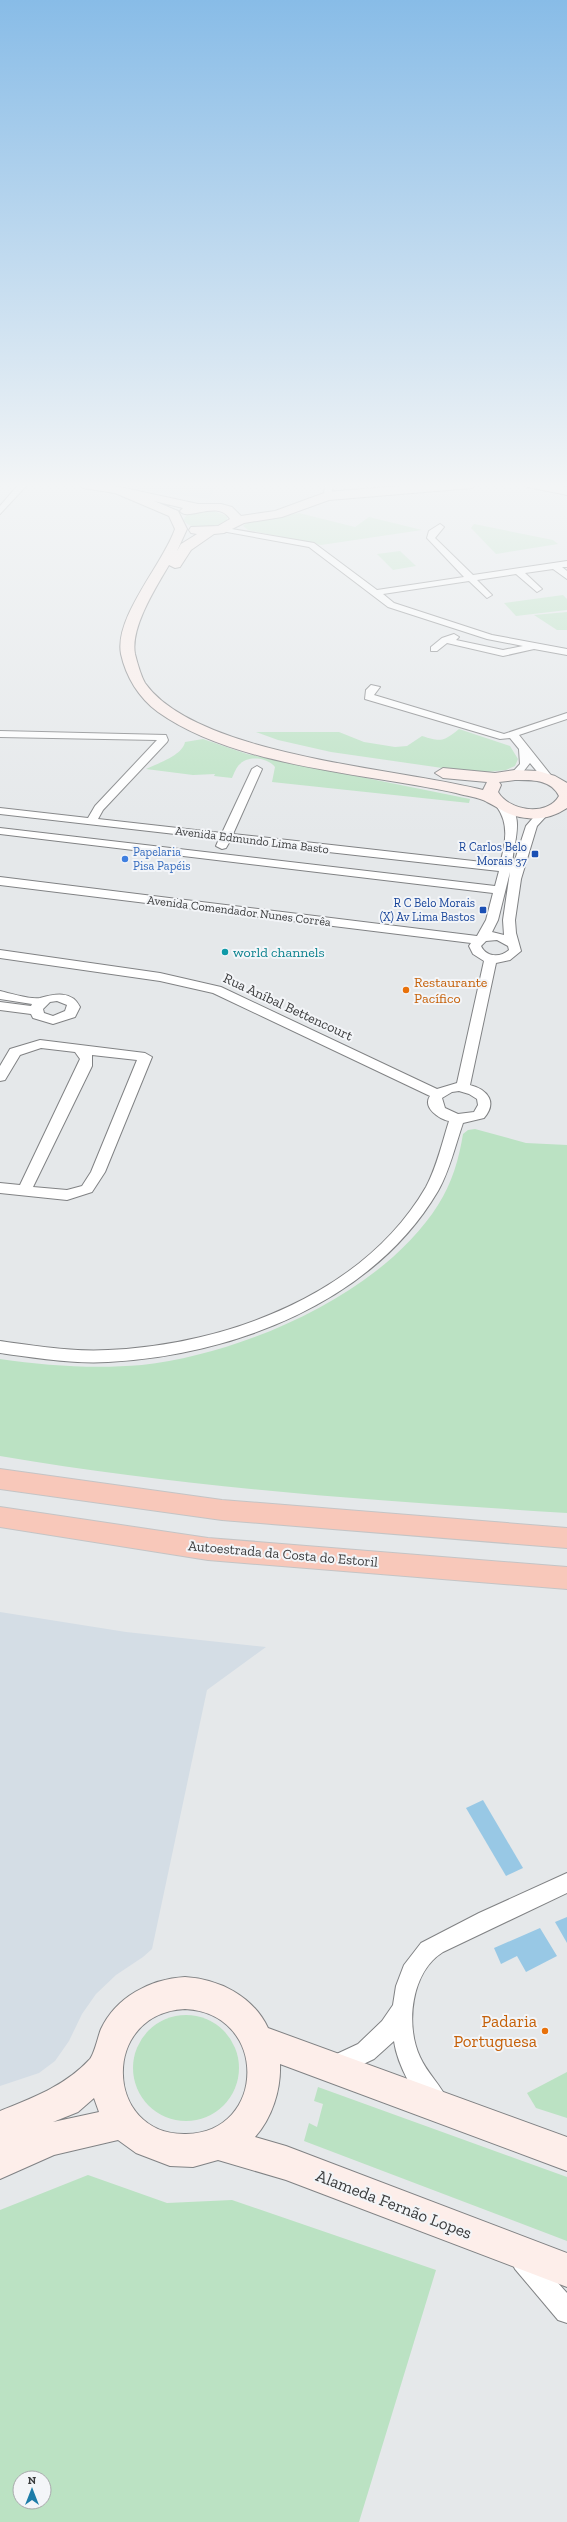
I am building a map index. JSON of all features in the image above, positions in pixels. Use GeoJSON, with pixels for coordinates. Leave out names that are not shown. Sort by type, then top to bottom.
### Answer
{"type":"FeatureCollection","features":[{"type":"Feature","properties":{"kind":"highway"},"geometry":{"type":"LineString","coordinates":[[0,1480],[222,1510],[567,1538]]}},
{"type":"Feature","properties":{"kind":"highway","name":"Autoestrada da Costa do Estoril"},"geometry":{"type":"LineString","coordinates":[[0,1517],[208,1549],[567,1578]]}},
{"type":"Feature","properties":{"kind":"street"},"geometry":{"type":"LineString","coordinates":[[145,602],[134,623],[129,643],[129,660],[133,672],[141,685],[159,704],[184,722],[206,732],[258,750],[426,782],[498,803],[522,813],[556,809]]}},
{"type":"Feature","properties":{"kind":"street"},"geometry":{"type":"LineString","coordinates":[[157,602],[146,625],[141,658],[149,676],[165,695],[178,706],[209,724],[237,735],[281,748],[347,761],[464,776],[495,778],[510,776],[526,774],[549,779],[565,788],[567,796],[566,800],[556,809],[537,817],[529,829],[509,918],[509,932],[515,951],[509,957],[491,959],[481,956],[479,942],[492,920],[505,868],[512,830],[508,813],[490,792],[492,786],[510,776],[525,765],[524,750]]}},
{"type":"Feature","properties":{"kind":"street"},"geometry":{"type":"LineString","coordinates":[[386,602],[391,605],[470,630],[567,652]]}},
{"type":"Feature","properties":{"kind":"street"},"geometry":{"type":"LineString","coordinates":[[434,650],[445,640],[470,630]]}},
{"type":"Feature","properties":{"kind":"street"},"geometry":{"type":"LineString","coordinates":[[445,640],[503,653],[539,646]]}},
{"type":"Feature","properties":{"kind":"street"},"geometry":{"type":"LineString","coordinates":[[375,687],[371,690],[369,697],[504,737],[566,717]]}},
{"type":"Feature","properties":{"kind":"street"},"geometry":{"type":"LineString","coordinates":[[0,734],[162,737],[163,740],[104,803],[91,821]]}},
{"type":"Feature","properties":{"kind":"street"},"geometry":{"type":"LineString","coordinates":[[513,735],[549,779]]}},
{"type":"Feature","properties":{"kind":"street"},"geometry":{"type":"LineString","coordinates":[[217,856],[257,769]]}},
{"type":"Feature","properties":{"kind":"street","name":"Avenida Edmundo Lima Basto"},"geometry":{"type":"LineString","coordinates":[[0,810],[519,870]]}},
{"type":"Feature","properties":{"kind":"street","name":"Avenida Edmundo Lima Basto"},"geometry":{"type":"LineString","coordinates":[[0,831],[500,890]]}},
{"type":"Feature","properties":{"kind":"street","name":"Avenida Comendador Nunes Corrêa"},"geometry":{"type":"LineString","coordinates":[[0,881],[479,942]]}},
{"type":"Feature","properties":{"kind":"street","name":"Avenida Comendador Nunes Corrêa"},"geometry":{"type":"LineString","coordinates":[[0,891],[479,942]]}},
{"type":"Feature","properties":{"kind":"street"},"geometry":{"type":"LineString","coordinates":[[479,942],[497,936],[513,944]]}},
{"type":"Feature","properties":{"kind":"street","name":"Rua Aníbal Bettencourt"},"geometry":{"type":"LineString","coordinates":[[0,954],[166,978],[217,990],[438,1094]]}},
{"type":"Feature","properties":{"kind":"street"},"geometry":{"type":"LineString","coordinates":[[463,1087],[491,959]]}},
{"type":"Feature","properties":{"kind":"street"},"geometry":{"type":"LineString","coordinates":[[0,995],[38,1006],[0,1006]]}},
{"type":"Feature","properties":{"kind":"street"},"geometry":{"type":"LineString","coordinates":[[0,1077],[15,1052],[31,1045],[40,1044],[145,1057],[98,1172],[87,1189],[67,1195],[0,1188]]}},
{"type":"Feature","properties":{"kind":"street"},"geometry":{"type":"LineString","coordinates":[[24,1190],[85,1066],[87,1059],[85,1053],[80,1050]]}},
{"type":"Feature","properties":{"kind":"street"},"geometry":{"type":"LineString","coordinates":[[463,1087],[482,1096],[486,1106],[479,1115],[465,1119],[457,1119],[449,1117],[438,1109],[435,1099],[438,1094],[448,1088],[463,1087]]}},
{"type":"Feature","properties":{"kind":"street"},"geometry":{"type":"LineString","coordinates":[[0,1347],[37,1353],[91,1356],[123,1355],[172,1350],[225,1337],[279,1317],[322,1295],[357,1272],[374,1258],[422,1205],[438,1176],[457,1119]]}},
{"type":"Feature","properties":{"kind":"street"},"geometry":{"type":"LineString","coordinates":[[442,2108],[425,2086],[410,2058],[404,2040],[407,1987],[416,1964],[429,1950],[486,1920],[567,1883]]}},
{"type":"Feature","properties":{"kind":"street"},"geometry":{"type":"LineString","coordinates":[[179,1991],[196,1991],[212,1995],[231,2005],[247,2021],[258,2040],[263,2063],[261,2087],[255,2104],[238,2130],[218,2144],[198,2152],[176,2153],[155,2148],[136,2138],[122,2123],[109,2096],[107,2067],[115,2039],[131,2016],[154,1999],[179,1991]]}},
{"type":"Feature","properties":{"kind":"street"},"geometry":{"type":"LineString","coordinates":[[331,2068],[353,2060],[386,2035],[405,2005]]}},
{"type":"Feature","properties":{"kind":"street"},"geometry":{"type":"LineString","coordinates":[[258,2040],[567,2154]]}},
{"type":"Feature","properties":{"kind":"street"},"geometry":{"type":"LineString","coordinates":[[0,2128],[66,2100],[107,2067]]}},
{"type":"Feature","properties":{"kind":"street"},"geometry":{"type":"LineString","coordinates":[[0,2162],[52,2139],[122,2123]]}},
{"type":"Feature","properties":{"kind":"street","name":"Alameda Fernão Lopes"},"geometry":{"type":"LineString","coordinates":[[218,2144],[286,2163],[567,2270]]}},
{"type":"Feature","properties":{"kind":"street"},"geometry":{"type":"LineString","coordinates":[[513,2250],[567,2311]]}},
{"type":"Feature","properties":{"kind":"shaded area"},"geometry":{"type":"Polygon","coordinates":[[[0,1612],[126,1632],[266,1647],[207,1690],[152,1949],[143,1957],[116,1975],[96,1994],[82,2014],[69,2041],[55,2061],[39,2073],[0,2086],[0,1612]]]}},
{"type":"Feature","properties":{"kind":"green space"},"geometry":{"type":"Polygon","coordinates":[[[567,602],[567,610],[516,616],[504,603],[567,602]]]}},
{"type":"Feature","properties":{"kind":"green space"},"geometry":{"type":"Polygon","coordinates":[[[567,612],[567,630],[557,630],[534,615],[567,612]]]}},
{"type":"Feature","properties":{"kind":"green space"},"geometry":{"type":"Polygon","coordinates":[[[459,729],[510,746],[518,759],[515,766],[506,770],[477,773],[331,752],[278,740],[256,732],[339,732],[364,742],[395,747],[407,746],[422,736],[442,740],[459,729]]]}},
{"type":"Feature","properties":{"kind":"green space"},"geometry":{"type":"Polygon","coordinates":[[[203,739],[247,754],[470,799],[469,803],[272,782],[275,767],[268,761],[258,759],[248,759],[244,761],[237,767],[232,778],[214,776],[215,774],[193,775],[146,769],[175,755],[183,747],[185,742],[203,739]]]}},
{"type":"Feature","properties":{"kind":"green space"},"geometry":{"type":"Polygon","coordinates":[[[475,1129],[526,1143],[567,1145],[567,1513],[425,1504],[212,1485],[141,1477],[0,1456],[0,1359],[71,1366],[107,1367],[142,1365],[181,1359],[223,1348],[265,1333],[307,1314],[346,1292],[382,1266],[413,1237],[443,1197],[457,1162],[463,1134],[468,1130],[475,1129]]]}},
{"type":"Feature","properties":{"kind":"green space"},"geometry":{"type":"Polygon","coordinates":[[[186,2015],[206,2019],[223,2031],[235,2048],[239,2068],[235,2088],[223,2105],[206,2117],[186,2121],[166,2117],[149,2105],[137,2088],[133,2068],[137,2048],[149,2031],[166,2019],[186,2015]]]}},
{"type":"Feature","properties":{"kind":"green space"},"geometry":{"type":"Polygon","coordinates":[[[567,2072],[567,2118],[536,2108],[527,2093],[567,2072]]]}},
{"type":"Feature","properties":{"kind":"green space"},"geometry":{"type":"Polygon","coordinates":[[[318,2087],[567,2177],[567,2241],[304,2141],[309,2123],[317,2127],[323,2104],[314,2101],[318,2087]]]}},
{"type":"Feature","properties":{"kind":"green space"},"geometry":{"type":"Polygon","coordinates":[[[88,2175],[167,2203],[232,2200],[436,2270],[359,2522],[0,2522],[0,2210],[88,2175]]]}},
{"type":"Feature","properties":{"kind":"water"},"geometry":{"type":"Polygon","coordinates":[[[483,1800],[523,1868],[506,1876],[466,1808],[483,1800]]]}},
{"type":"Feature","properties":{"kind":"water"},"geometry":{"type":"Polygon","coordinates":[[[567,1917],[567,1943],[555,1922],[567,1917]]]}},
{"type":"Feature","properties":{"kind":"water"},"geometry":{"type":"Polygon","coordinates":[[[540,1928],[557,1956],[526,1972],[517,1956],[501,1964],[494,1948],[540,1928]]]}},
{"type":"Feature","properties":{"kind":"place","name":"R Carlos Belo Morais 37"},"geometry":{"type":"Point","coordinates":[535,854]}},
{"type":"Feature","properties":{"kind":"place","name":"Papelaria Pisa Papéis"},"geometry":{"type":"Point","coordinates":[125,859]}},
{"type":"Feature","properties":{"kind":"place","name":"R C Belo Morais (X) Av Lima Bastos"},"geometry":{"type":"Point","coordinates":[483,910]}},
{"type":"Feature","properties":{"kind":"place","name":"world channels"},"geometry":{"type":"Point","coordinates":[225,952]}},
{"type":"Feature","properties":{"kind":"place","name":"Restaurante Pacífico"},"geometry":{"type":"Point","coordinates":[406,990]}},
{"type":"Feature","properties":{"kind":"place","name":"Padaria Portuguesa"},"geometry":{"type":"Point","coordinates":[545,2031]}}]}
